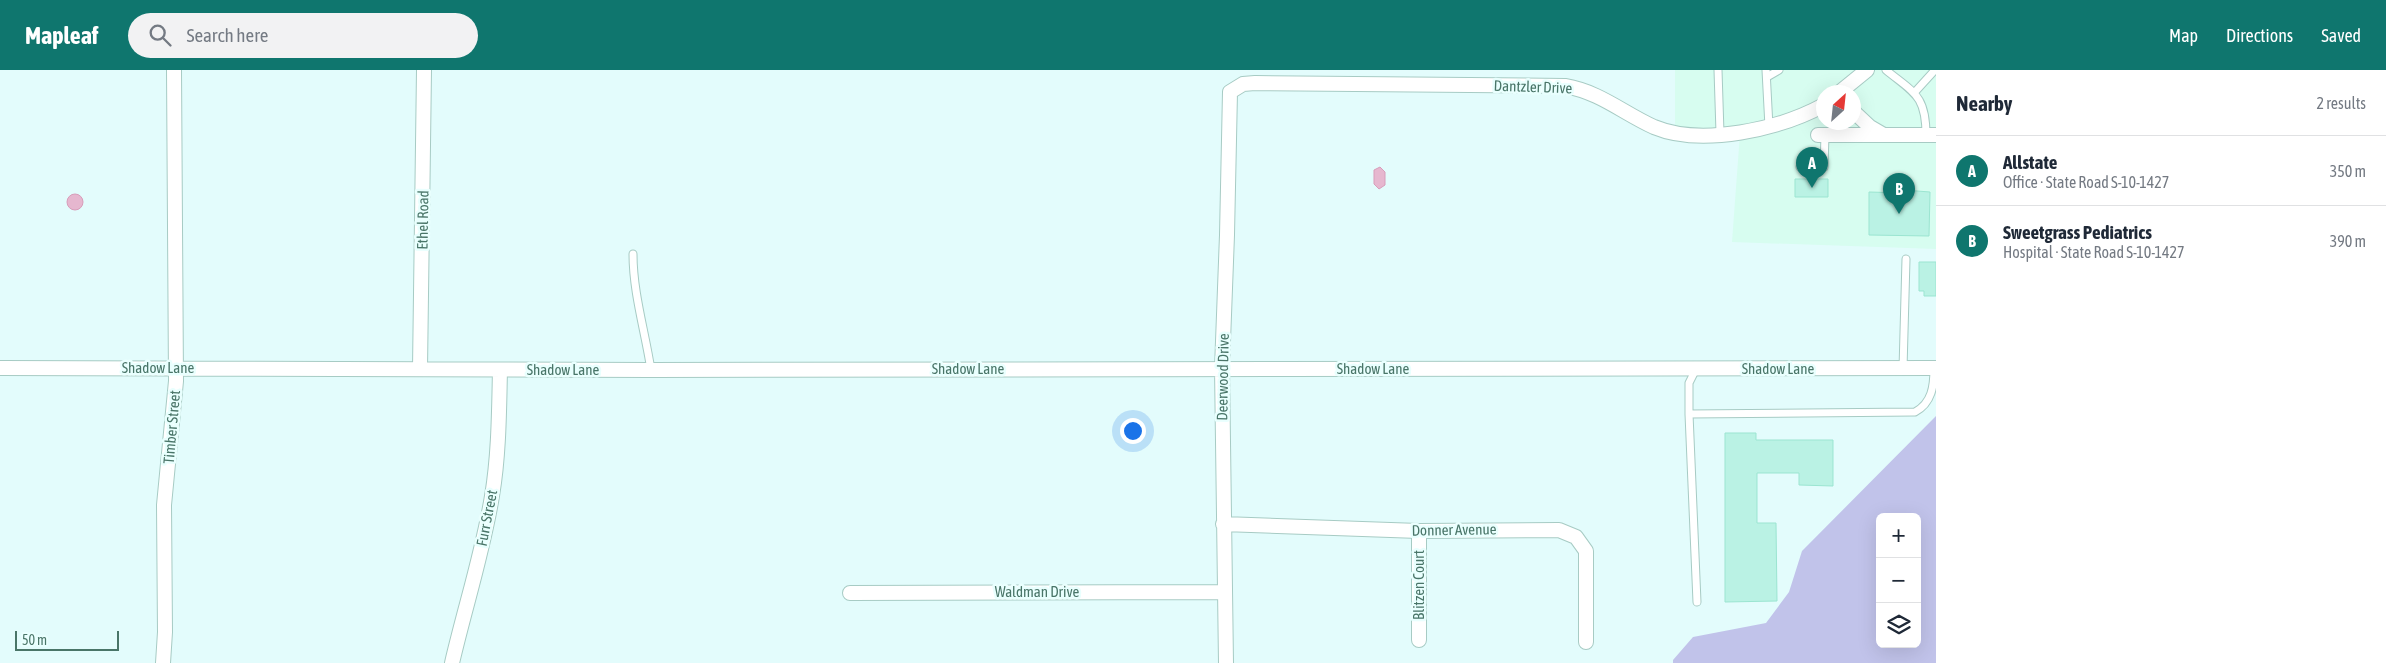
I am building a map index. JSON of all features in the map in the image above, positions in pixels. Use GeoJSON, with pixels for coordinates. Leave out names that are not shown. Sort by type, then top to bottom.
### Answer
{"type":"FeatureCollection","features":[{"type":"Feature","properties":{"kind":"street","name":"Timber Street"},"geometry":{"type":"LineString","coordinates":[[163,663],[165,632],[164,505],[176,368],[174,70]]}},
{"type":"Feature","properties":{"kind":"street","name":"Ethel Road"},"geometry":{"type":"LineString","coordinates":[[420,370],[424,70]]}},
{"type":"Feature","properties":{"kind":"street"},"geometry":{"type":"LineString","coordinates":[[1849,85],[1867,70]]}},
{"type":"Feature","properties":{"kind":"street","name":"Dantzler Drive"},"geometry":{"type":"LineString","coordinates":[[1230,92],[1243,84],[1255,83],[1565,86],[1584,89],[1653,126],[1684,135],[1740,133],[1769,127],[1816,109]]}},
{"type":"Feature","properties":{"kind":"street","name":"Deerwood Drive"},"geometry":{"type":"LineString","coordinates":[[1226,663],[1222,368],[1230,92]]}},
{"type":"Feature","properties":{"kind":"street"},"geometry":{"type":"LineString","coordinates":[[1861,119],[1870,127],[1884,135]]}},
{"type":"Feature","properties":{"kind":"street"},"geometry":{"type":"LineString","coordinates":[[1821,135],[1931,135]]}},
{"type":"Feature","properties":{"kind":"street","name":"Shadow Lane"},"geometry":{"type":"LineString","coordinates":[[0,368],[420,370],[1935,368]]}},
{"type":"Feature","properties":{"kind":"street","name":"Furr Street"},"geometry":{"type":"LineString","coordinates":[[452,663],[480,555],[492,495],[497,455],[500,370]]}},
{"type":"Feature","properties":{"kind":"street","name":"Donner Avenue"},"geometry":{"type":"LineString","coordinates":[[1223,524],[1419,531],[1545,528],[1559,530],[1576,537],[1586,551],[1586,642]]}},
{"type":"Feature","properties":{"kind":"street","name":"Blitzen Court"},"geometry":{"type":"LineString","coordinates":[[1419,531],[1419,640]]}},
{"type":"Feature","properties":{"kind":"street","name":"Waldman Drive"},"geometry":{"type":"LineString","coordinates":[[850,592],[1224,592]]}},
{"type":"Feature","properties":{"kind":"lane"},"geometry":{"type":"LineString","coordinates":[[1718,70],[1720,133]]}},
{"type":"Feature","properties":{"kind":"lane"},"geometry":{"type":"LineString","coordinates":[[1769,127],[1766,73],[1779,70]]}},
{"type":"Feature","properties":{"kind":"lane"},"geometry":{"type":"LineString","coordinates":[[1886,70],[1923,103],[1931,135]]}},
{"type":"Feature","properties":{"kind":"lane"},"geometry":{"type":"LineString","coordinates":[[1914,93],[1935,70]]}},
{"type":"Feature","properties":{"kind":"lane"},"geometry":{"type":"LineString","coordinates":[[1800,167],[1824,167],[1821,135]]}},
{"type":"Feature","properties":{"kind":"lane"},"geometry":{"type":"LineString","coordinates":[[633,254],[633,281],[642,313],[651,370]]}},
{"type":"Feature","properties":{"kind":"lane"},"geometry":{"type":"LineString","coordinates":[[1903,369],[1906,259]]}},
{"type":"Feature","properties":{"kind":"lane"},"geometry":{"type":"LineString","coordinates":[[1689,414],[1915,412],[1924,407],[1930,397],[1934,385],[1935,368]]}},
{"type":"Feature","properties":{"kind":"lane"},"geometry":{"type":"LineString","coordinates":[[1696,369],[1689,383],[1689,414],[1697,602]]}},
{"type":"Feature","properties":{"kind":"shaded area"},"geometry":{"type":"Polygon","coordinates":[[[1675,70],[1936,70],[1936,249],[1732,242],[1740,133],[1675,133],[1675,70]]]}},
{"type":"Feature","properties":{"kind":"shaded area"},"geometry":{"type":"Polygon","coordinates":[[[1380,167],[1385,172],[1385,185],[1379,189],[1374,184],[1374,170],[1380,167]]]}},
{"type":"Feature","properties":{"kind":"shaded area"},"geometry":{"type":"Polygon","coordinates":[[[75,194],[83,202],[75,210],[67,202],[75,194]]]}},
{"type":"Feature","properties":{"kind":"shaded area"},"geometry":{"type":"Polygon","coordinates":[[[1936,416],[1936,663],[1673,663],[1673,660],[1693,637],[1766,623],[1789,592],[1802,551],[1936,416]]]}},
{"type":"Feature","properties":{"kind":"building"},"geometry":{"type":"Polygon","coordinates":[[[1795,179],[1828,179],[1828,197],[1795,197],[1795,179]]]}},
{"type":"Feature","properties":{"kind":"building"},"geometry":{"type":"Polygon","coordinates":[[[1904,190],[1930,192],[1929,236],[1869,235],[1869,192],[1904,193],[1904,190]]]}},
{"type":"Feature","properties":{"kind":"building"},"geometry":{"type":"Polygon","coordinates":[[[1919,262],[1936,262],[1936,296],[1924,296],[1924,291],[1919,291],[1919,262]]]}},
{"type":"Feature","properties":{"kind":"building"},"geometry":{"type":"Polygon","coordinates":[[[1725,433],[1756,433],[1756,440],[1833,440],[1833,486],[1799,485],[1799,473],[1757,473],[1757,523],[1776,523],[1777,601],[1725,602],[1725,433]]]}},
{"type":"Feature","properties":{"kind":"place","name":"Allstate"},"geometry":{"type":"Point","coordinates":[1812,188]}},
{"type":"Feature","properties":{"kind":"place","name":"Sweetgrass Pediatrics"},"geometry":{"type":"Point","coordinates":[1899,214]}}]}
